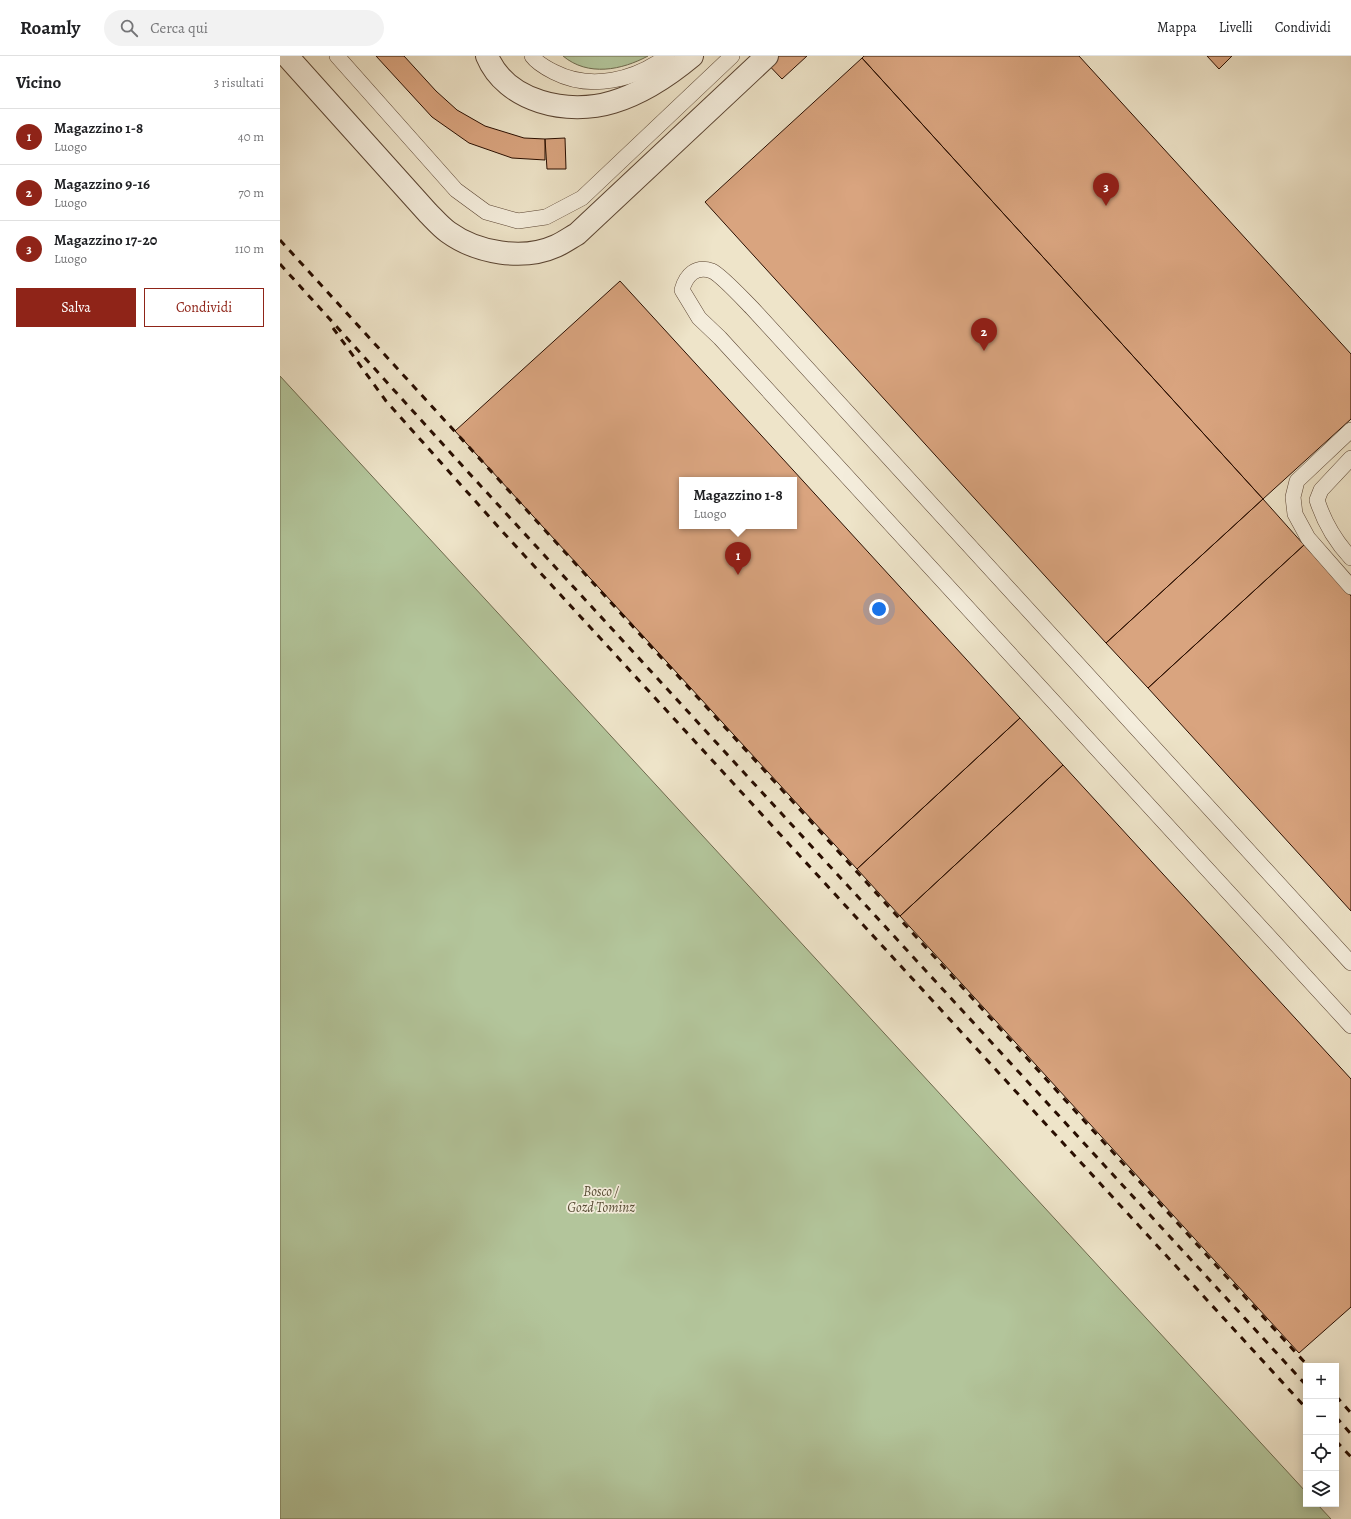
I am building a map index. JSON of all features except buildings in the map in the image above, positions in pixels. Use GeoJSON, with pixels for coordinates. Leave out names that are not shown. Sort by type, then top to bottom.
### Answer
{"type":"FeatureCollection","features":[{"type":"Feature","properties":{"kind":"street"},"geometry":{"type":"LineString","coordinates":[[287,56],[428,213],[448,232],[472,245],[491,251],[513,253],[531,253],[555,247],[577,234],[767,56]]}},
{"type":"Feature","properties":{"kind":"street"},"geometry":{"type":"LineString","coordinates":[[486,56],[491,66],[513,90],[530,98],[546,103],[594,107],[613,102],[662,80],[692,56]]}},
{"type":"Feature","properties":{"kind":"lane"},"geometry":{"type":"LineString","coordinates":[[337,56],[456,190],[486,212],[518,221],[546,217],[582,198],[732,56]]}},
{"type":"Feature","properties":{"kind":"lane"},"geometry":{"type":"LineString","coordinates":[[532,56],[546,68],[562,76],[594,83],[635,74],[658,63],[667,56]]}},
{"type":"Feature","properties":{"kind":"lane"},"geometry":{"type":"LineString","coordinates":[[1351,963],[752,308],[713,271],[699,269],[689,274],[684,281],[682,290],[699,318],[726,344],[1351,1026]]}},
{"type":"Feature","properties":{"kind":"lane"},"geometry":{"type":"LineString","coordinates":[[1351,430],[1297,482],[1293,497],[1295,514],[1308,538],[1351,587]]}},
{"type":"Feature","properties":{"kind":"lane"},"geometry":{"type":"LineString","coordinates":[[1351,458],[1321,490],[1317,500],[1328,528],[1340,546],[1351,558]]}},
{"type":"Feature","properties":{"kind":"green space"},"geometry":{"type":"Polygon","coordinates":[[[563,56],[648,56],[616,68],[594,69],[573,63],[563,56]]]}},
{"type":"Feature","properties":{"kind":"green space","name":"Bosco / Gozd Tominz"},"geometry":{"type":"Polygon","coordinates":[[[280,376],[1303,1489],[1303,1507],[1320,1507],[1331,1519],[280,1519],[280,376]]]}},
{"type":"Feature","properties":{"kind":"railway"},"geometry":{"type":"LineString","coordinates":[[280,240],[1305,1363]]}},
{"type":"Feature","properties":{"kind":"railway"},"geometry":{"type":"LineString","coordinates":[[280,264],[468,472],[1303,1382]]}},
{"type":"Feature","properties":{"kind":"railway"},"geometry":{"type":"LineString","coordinates":[[333,328],[386,401],[502,531],[1303,1405]]}},
{"type":"Feature","properties":{"kind":"railway"},"geometry":{"type":"LineString","coordinates":[[1339,1399],[1351,1413]]}},
{"type":"Feature","properties":{"kind":"railway"},"geometry":{"type":"LineString","coordinates":[[1339,1420],[1351,1434]]}},
{"type":"Feature","properties":{"kind":"railway"},"geometry":{"type":"LineString","coordinates":[[1339,1444],[1351,1457]]}},
{"type":"Feature","properties":{"kind":"place","name":"Magazzino 17-20"},"geometry":{"type":"Point","coordinates":[1106,206]}},
{"type":"Feature","properties":{"kind":"place","name":"Magazzino 9-16"},"geometry":{"type":"Point","coordinates":[984,351]}},
{"type":"Feature","properties":{"kind":"place","name":"Magazzino 1-8"},"geometry":{"type":"Point","coordinates":[738,575]}}]}
